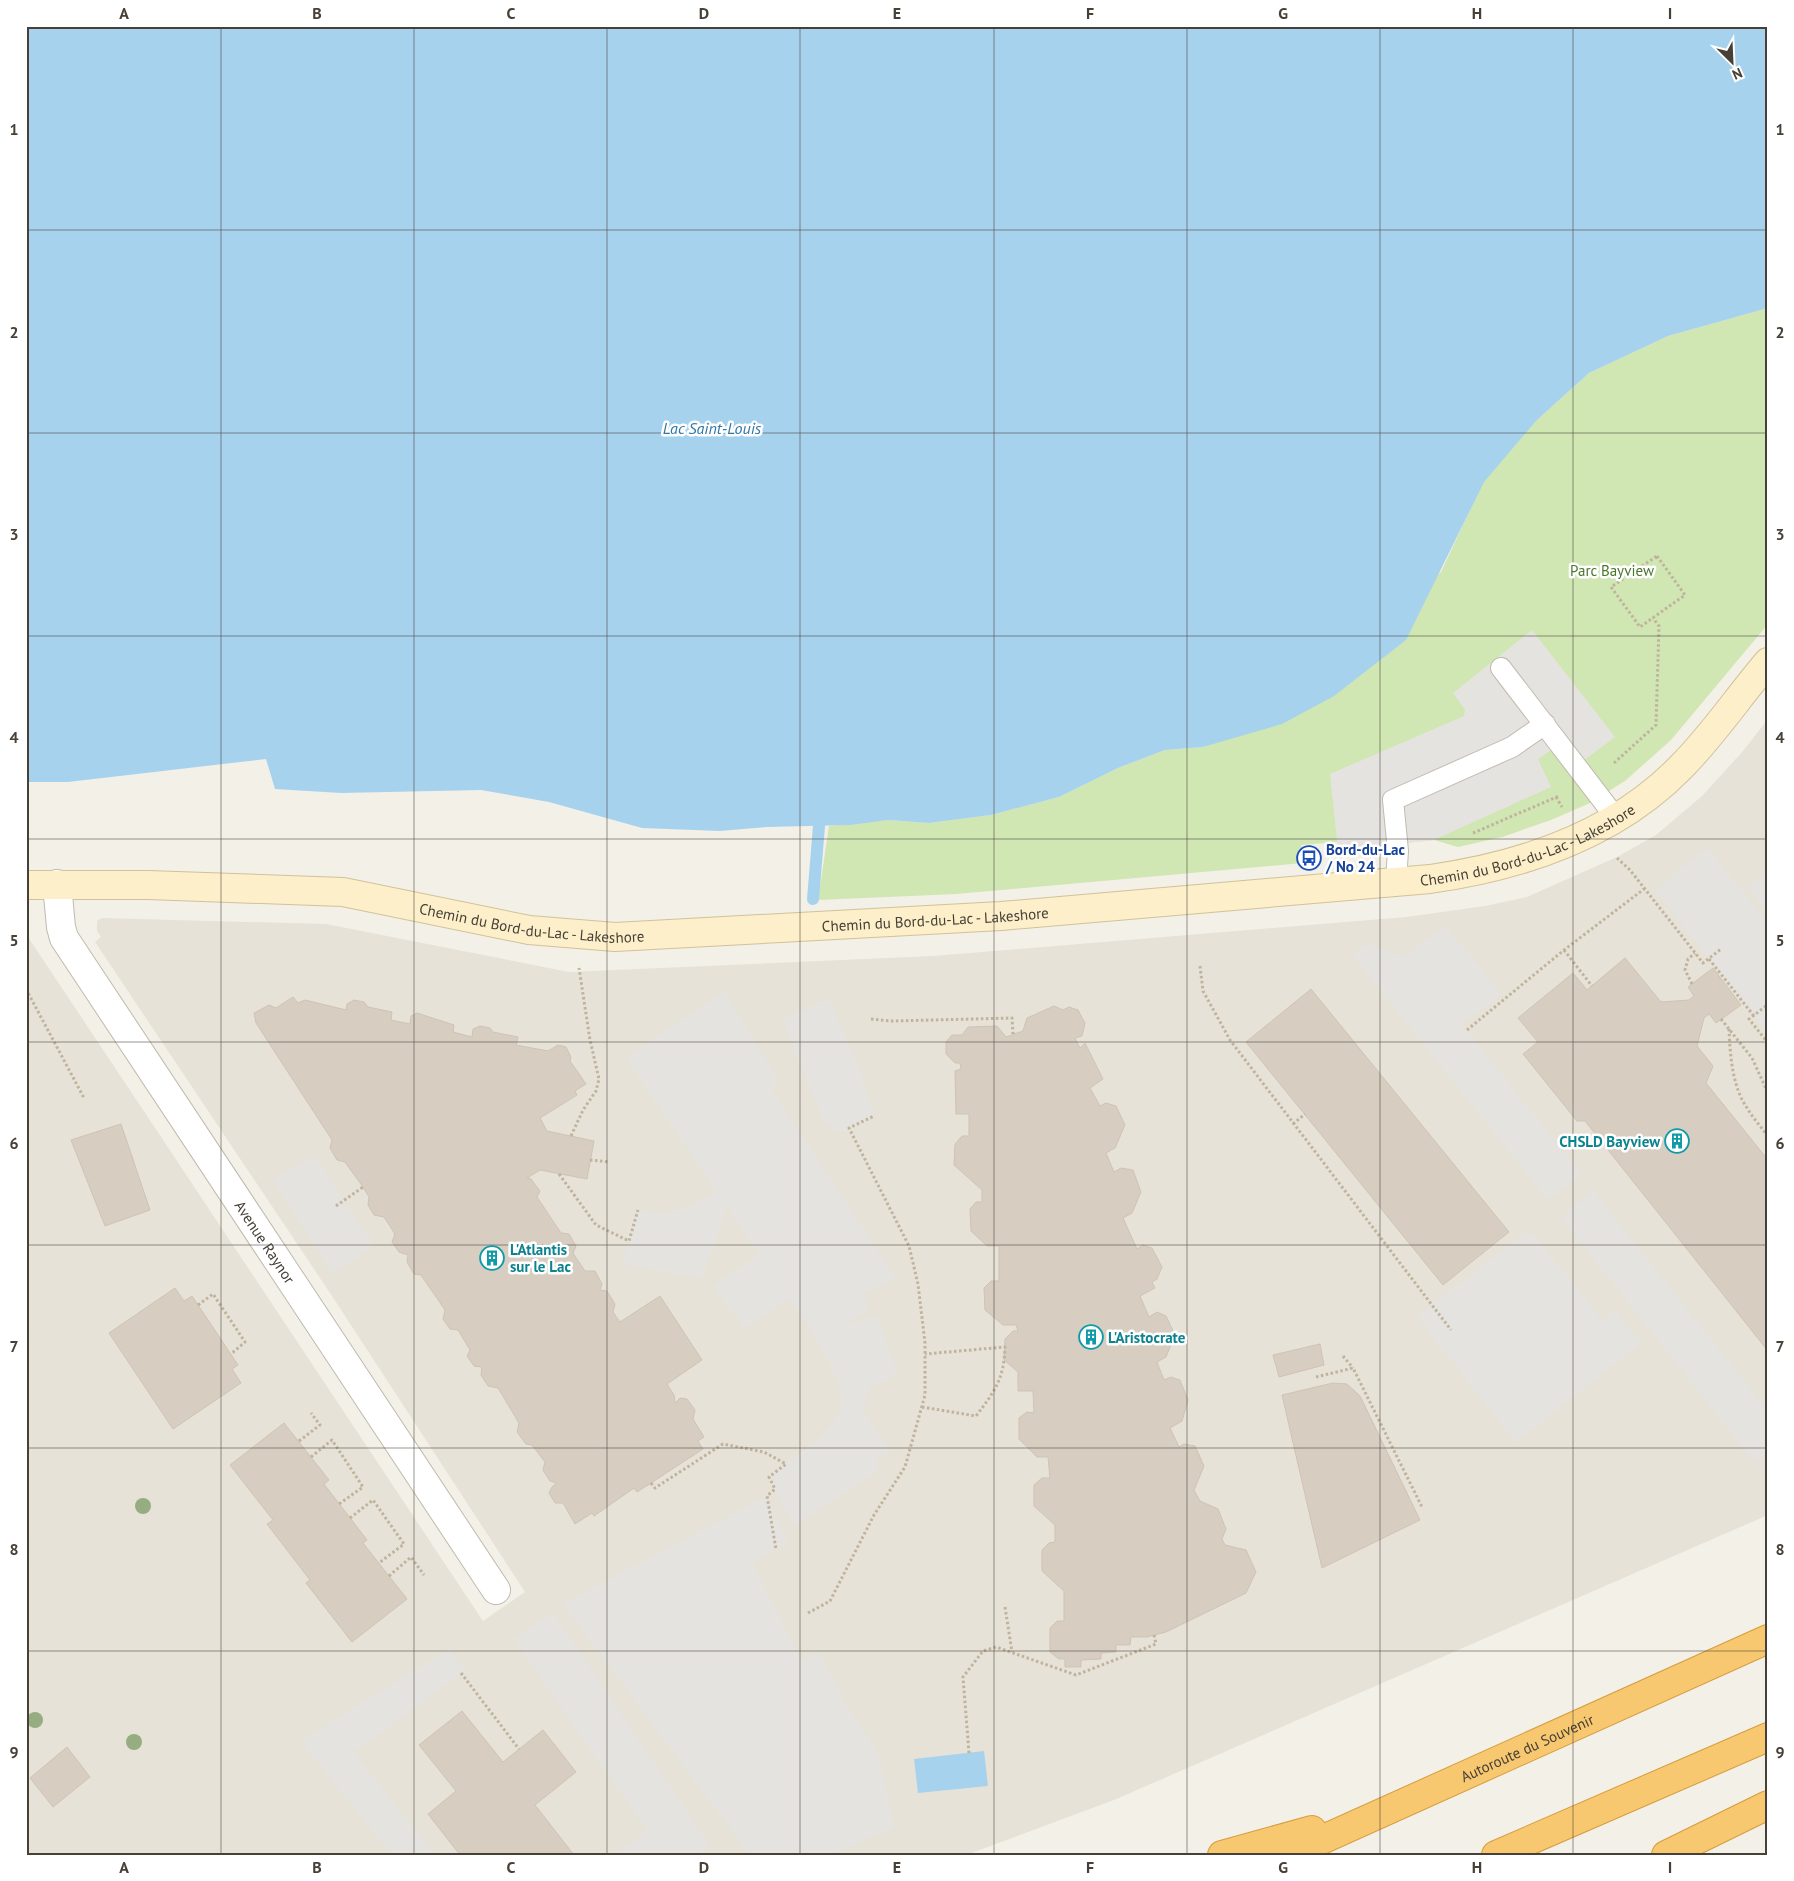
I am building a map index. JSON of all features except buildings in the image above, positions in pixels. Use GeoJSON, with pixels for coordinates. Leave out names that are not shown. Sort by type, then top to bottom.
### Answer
{"type":"FeatureCollection","features":[{"type":"Feature","properties":{"kind":"highway","name":"Autoroute du Souvenir"},"geometry":{"type":"LineString","coordinates":[[1288,1855],[1768,1639]]}},
{"type":"Feature","properties":{"kind":"highway"},"geometry":{"type":"LineString","coordinates":[[1496,1855],[1768,1737]]}},
{"type":"Feature","properties":{"kind":"highway"},"geometry":{"type":"LineString","coordinates":[[1666,1855],[1768,1805]]}},
{"type":"Feature","properties":{"kind":"highway"},"geometry":{"type":"LineString","coordinates":[[1222,1855],[1386,1810]]}},
{"type":"Feature","properties":{"kind":"street","name":"Chemin du Bord-du-Lac - Lakeshore"},"geometry":{"type":"LineString","coordinates":[[26,884],[261,888],[343,892],[529,930],[615,937],[1001,916],[1453,876],[1517,862],[1561,846],[1616,818],[1658,788],[1681,768],[1768,662]]}},
{"type":"Feature","properties":{"kind":"street","name":"Avenue Raynor"},"geometry":{"type":"LineString","coordinates":[[57,884],[61,927],[64,938],[496,1590]]}},
{"type":"Feature","properties":{"kind":"lane"},"geometry":{"type":"LineString","coordinates":[[1501,668],[1616,818]]}},
{"type":"Feature","properties":{"kind":"lane"},"geometry":{"type":"LineString","coordinates":[[1396,881],[1398,851],[1393,800],[1505,750],[1545,724]]}},
{"type":"Feature","properties":{"kind":"path"},"geometry":{"type":"LineString","coordinates":[[1657,556],[1684,595],[1653,618],[1640,627],[1611,587],[1657,556]]}},
{"type":"Feature","properties":{"kind":"path"},"geometry":{"type":"LineString","coordinates":[[1610,766],[1656,725],[1658,626],[1653,618]]}},
{"type":"Feature","properties":{"kind":"path","name":"Chemin du Bord-du-Lac - Lakeshore"},"geometry":{"type":"LineString","coordinates":[[1471,834],[1556,797]]}},
{"type":"Feature","properties":{"kind":"path"},"geometry":{"type":"LineString","coordinates":[[1613,854],[1630,870],[1703,963],[1721,949]]}},
{"type":"Feature","properties":{"kind":"path"},"geometry":{"type":"LineString","coordinates":[[1467,1030],[1564,950],[1644,889]]}},
{"type":"Feature","properties":{"kind":"path"},"geometry":{"type":"LineString","coordinates":[[1564,950],[1592,986]]}},
{"type":"Feature","properties":{"kind":"path"},"geometry":{"type":"LineString","coordinates":[[1692,984],[1685,970],[1688,959],[1695,953]]}},
{"type":"Feature","properties":{"kind":"path"},"geometry":{"type":"LineString","coordinates":[[1709,959],[1754,1016]]}},
{"type":"Feature","properties":{"kind":"path"},"geometry":{"type":"LineString","coordinates":[[571,1136],[583,1110],[596,1091],[599,1079],[590,1040],[579,965]]}},
{"type":"Feature","properties":{"kind":"path"},"geometry":{"type":"LineString","coordinates":[[1200,966],[1203,991],[1220,1026],[1292,1124],[1451,1330]]}},
{"type":"Feature","properties":{"kind":"path"},"geometry":{"type":"LineString","coordinates":[[26,989],[84,1098]]}},
{"type":"Feature","properties":{"kind":"path"},"geometry":{"type":"LineString","coordinates":[[1766,1006],[1749,1019],[1768,1043]]}},
{"type":"Feature","properties":{"kind":"path"},"geometry":{"type":"LineString","coordinates":[[871,1019],[892,1021],[1012,1018],[1014,1034]]}},
{"type":"Feature","properties":{"kind":"path"},"geometry":{"type":"LineString","coordinates":[[1721,1019],[1752,1058],[1768,1093]]}},
{"type":"Feature","properties":{"kind":"path"},"geometry":{"type":"LineString","coordinates":[[1729,1029],[1730,1054],[1738,1090],[1746,1107],[1768,1136]]}},
{"type":"Feature","properties":{"kind":"path"},"geometry":{"type":"LineString","coordinates":[[1292,1124],[1305,1114]]}},
{"type":"Feature","properties":{"kind":"path"},"geometry":{"type":"LineString","coordinates":[[808,1613],[830,1601],[874,1515],[905,1467],[925,1394],[925,1354],[918,1284],[909,1246],[850,1128],[874,1116]]}},
{"type":"Feature","properties":{"kind":"path"},"geometry":{"type":"LineString","coordinates":[[590,1160],[610,1162]]}},
{"type":"Feature","properties":{"kind":"path"},"geometry":{"type":"LineString","coordinates":[[559,1174],[596,1225],[629,1241],[638,1210]]}},
{"type":"Feature","properties":{"kind":"path"},"geometry":{"type":"LineString","coordinates":[[336,1206],[363,1187]]}},
{"type":"Feature","properties":{"kind":"path"},"geometry":{"type":"LineString","coordinates":[[198,1305],[213,1294],[245,1342],[230,1354]]}},
{"type":"Feature","properties":{"kind":"path"},"geometry":{"type":"LineString","coordinates":[[922,1408],[976,1416],[997,1388],[1003,1373],[1005,1347],[925,1354]]}},
{"type":"Feature","properties":{"kind":"path"},"geometry":{"type":"LineString","coordinates":[[1343,1356],[1353,1368],[1422,1507]]}},
{"type":"Feature","properties":{"kind":"path"},"geometry":{"type":"LineString","coordinates":[[1316,1377],[1353,1368]]}},
{"type":"Feature","properties":{"kind":"path"},"geometry":{"type":"LineString","coordinates":[[298,1441],[320,1425],[311,1413]]}},
{"type":"Feature","properties":{"kind":"path"},"geometry":{"type":"LineString","coordinates":[[311,1456],[332,1440],[363,1486],[339,1504]]}},
{"type":"Feature","properties":{"kind":"path"},"geometry":{"type":"LineString","coordinates":[[651,1483],[655,1488],[723,1444],[764,1452],[786,1464],[769,1477],[774,1489],[767,1496],[776,1549]]}},
{"type":"Feature","properties":{"kind":"path"},"geometry":{"type":"LineString","coordinates":[[350,1518],[373,1500],[404,1544],[379,1563]]}},
{"type":"Feature","properties":{"kind":"path"},"geometry":{"type":"LineString","coordinates":[[389,1576],[411,1557],[424,1576]]}},
{"type":"Feature","properties":{"kind":"path"},"geometry":{"type":"LineString","coordinates":[[1005,1607],[1012,1652]]}},
{"type":"Feature","properties":{"kind":"path"},"geometry":{"type":"LineString","coordinates":[[969,1753],[963,1677],[983,1652],[996,1647],[1076,1675],[1156,1644],[1154,1635]]}},
{"type":"Feature","properties":{"kind":"path"},"geometry":{"type":"LineString","coordinates":[[461,1674],[519,1749]]}},
{"type":"Feature","properties":{"kind":"shaded area"},"geometry":{"type":"Polygon","coordinates":[[[1532,630],[1615,737],[1575,767],[1560,744],[1538,759],[1551,787],[1434,840],[1338,850],[1330,774],[1464,716],[1465,710],[1453,693],[1532,630]]]}},
{"type":"Feature","properties":{"kind":"shaded area"},"geometry":{"type":"Polygon","coordinates":[[[1768,719],[1768,1515],[1114,1800],[966,1855],[26,1855],[26,934],[483,1621],[525,1592],[332,1296],[95,942],[101,937],[97,931],[97,921],[102,918],[326,924],[569,972],[933,956],[1406,917],[1485,906],[1527,897],[1617,857],[1656,835],[1702,796],[1743,751],[1768,719]]]}},
{"type":"Feature","properties":{"kind":"shaded area"},"geometry":{"type":"Polygon","coordinates":[[[1707,847],[1768,923],[1768,1033],[1655,890],[1707,847]]]}},
{"type":"Feature","properties":{"kind":"shaded area"},"geometry":{"type":"Polygon","coordinates":[[[1768,872],[1768,914],[1747,888],[1768,872]]]}},
{"type":"Feature","properties":{"kind":"shaded area"},"geometry":{"type":"Polygon","coordinates":[[[1446,926],[1501,994],[1461,1024],[1581,1174],[1548,1200],[1353,956],[1368,943],[1404,957],[1446,926]]]}},
{"type":"Feature","properties":{"kind":"shaded area"},"geometry":{"type":"Polygon","coordinates":[[[724,991],[779,1081],[770,1088],[896,1279],[862,1294],[870,1308],[841,1328],[876,1315],[898,1374],[869,1388],[863,1410],[890,1451],[876,1460],[879,1470],[793,1526],[769,1477],[822,1436],[832,1425],[840,1410],[841,1396],[838,1380],[817,1339],[789,1298],[744,1329],[713,1286],[759,1254],[727,1207],[702,1278],[622,1264],[638,1210],[659,1214],[675,1211],[689,1207],[716,1192],[626,1058],[724,991]]]}},
{"type":"Feature","properties":{"kind":"shaded area"},"geometry":{"type":"Polygon","coordinates":[[[829,999],[856,1061],[874,1116],[840,1133],[824,1122],[782,1019],[829,999]]]}},
{"type":"Feature","properties":{"kind":"shaded area"},"geometry":{"type":"Polygon","coordinates":[[[314,1155],[373,1246],[332,1274],[273,1180],[314,1155]]]}},
{"type":"Feature","properties":{"kind":"shaded area"},"geometry":{"type":"Polygon","coordinates":[[[1593,1191],[1768,1410],[1768,1451],[1754,1462],[1561,1217],[1593,1191]]]}},
{"type":"Feature","properties":{"kind":"shaded area"},"geometry":{"type":"Polygon","coordinates":[[[1527,1231],[1540,1242],[1603,1322],[1615,1311],[1641,1343],[1516,1442],[1417,1317],[1527,1231]]]}},
{"type":"Feature","properties":{"kind":"shaded area"},"geometry":{"type":"Polygon","coordinates":[[[767,1496],[788,1543],[752,1562],[802,1661],[819,1652],[845,1703],[878,1752],[894,1827],[829,1855],[750,1855],[563,1604],[767,1496]]]}},
{"type":"Feature","properties":{"kind":"shaded area"},"geometry":{"type":"Polygon","coordinates":[[[552,1612],[710,1846],[697,1855],[612,1855],[647,1831],[514,1639],[552,1612]]]}},
{"type":"Feature","properties":{"kind":"shaded area"},"geometry":{"type":"Polygon","coordinates":[[[449,1649],[466,1670],[354,1752],[434,1855],[392,1855],[300,1741],[449,1649]]]}},
{"type":"Feature","properties":{"kind":"green space","name":"Parc Bayview"},"geometry":{"type":"Polygon","coordinates":[[[1768,308],[1768,624],[1671,740],[1625,781],[1590,803],[1551,820],[1502,837],[1458,847],[1434,840],[1338,850],[1337,842],[1301,845],[1303,863],[956,894],[818,900],[829,826],[888,820],[929,823],[991,815],[1059,797],[1118,768],[1165,750],[1203,747],[1224,740],[1441,572],[1483,482],[1537,420],[1589,373],[1668,336],[1768,308]]]}},
{"type":"Feature","properties":{"kind":"water","name":"Lac Saint-Louis"},"geometry":{"type":"Polygon","coordinates":[[[26,26],[1768,26],[1768,308],[1668,336],[1589,373],[1537,420],[1484,482],[1406,640],[1334,696],[1282,724],[1203,747],[1165,750],[1118,768],[1059,797],[991,815],[929,823],[888,820],[850,825],[767,827],[720,831],[642,828],[549,802],[481,790],[341,793],[275,789],[266,759],[68,782],[26,782],[26,26]]]}},
{"type":"Feature","properties":{"kind":"water"},"geometry":{"type":"Polygon","coordinates":[[[984,1751],[988,1786],[918,1793],[914,1759],[984,1751]]]}},
{"type":"Feature","properties":{"kind":"waterway"},"geometry":{"type":"LineString","coordinates":[[813,899],[819,826]]}},
{"type":"Feature","properties":{"kind":"place","name":"Bord-du-Lac / No 24"},"geometry":{"type":"Point","coordinates":[1309,858]}},
{"type":"Feature","properties":{"kind":"place","name":"CHSLD Bayview"},"geometry":{"type":"Point","coordinates":[1677,1141]}},
{"type":"Feature","properties":{"kind":"place","name":"L'Atlantis sur le Lac"},"geometry":{"type":"Point","coordinates":[492,1258]}},
{"type":"Feature","properties":{"kind":"place","name":"L'Aristocrate"},"geometry":{"type":"Point","coordinates":[1091,1337]}}]}
